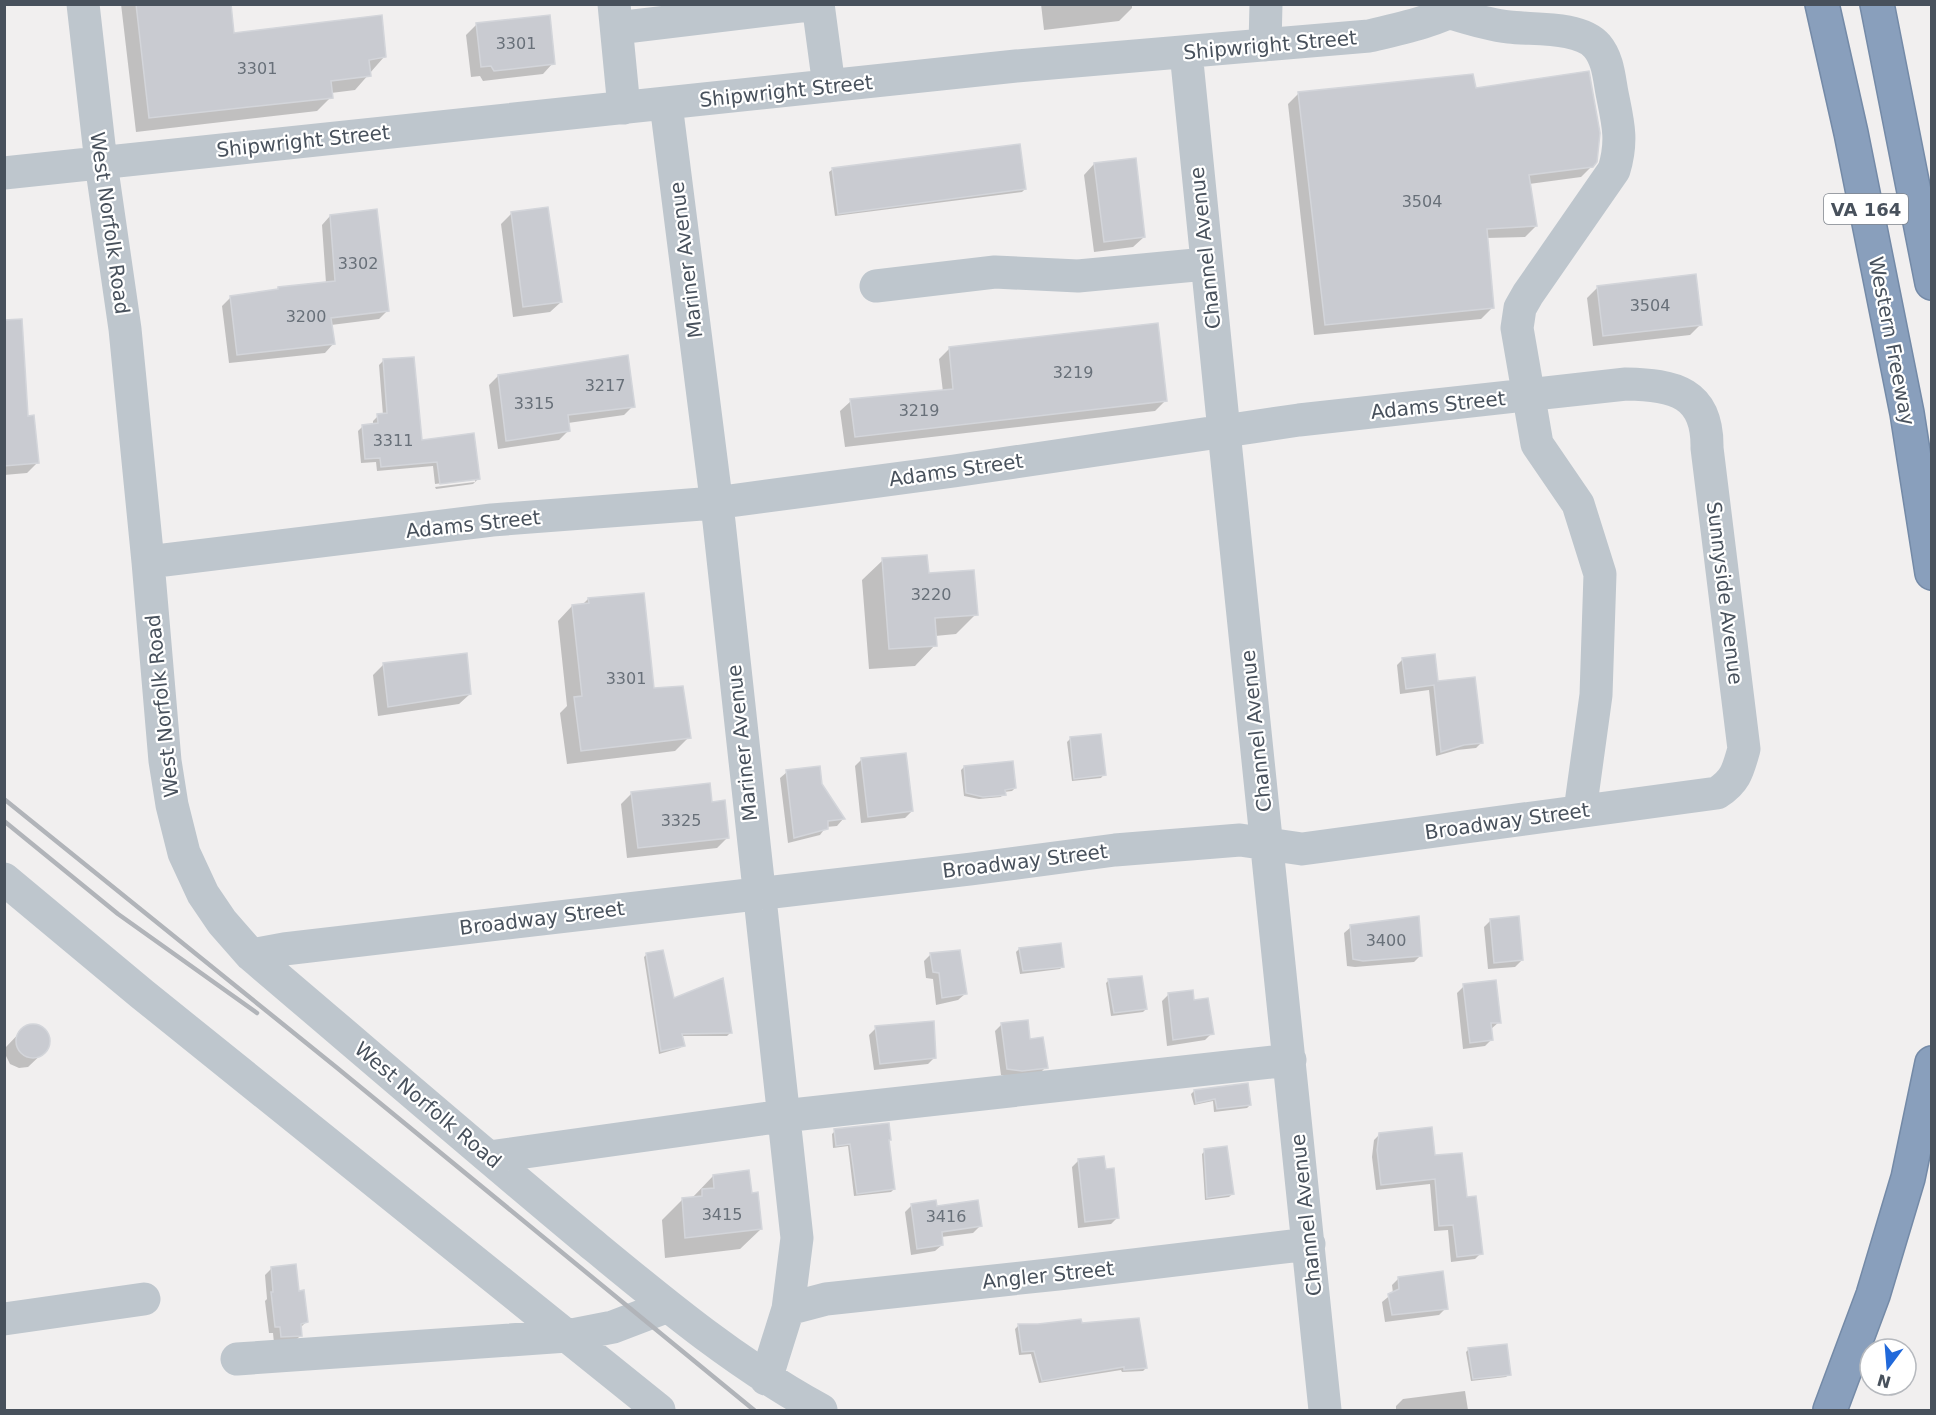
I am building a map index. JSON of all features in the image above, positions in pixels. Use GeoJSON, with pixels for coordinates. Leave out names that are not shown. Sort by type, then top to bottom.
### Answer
{"type":"FeatureCollection","features":[{"type":"Feature","properties":{"kind":"highway","name":"Western Freeway"},"geometry":{"type":"LineString","coordinates":[[1822,4],[1851,133],[1907,413],[1932,573]]}},
{"type":"Feature","properties":{"kind":"highway","name":"VA 164"},"geometry":{"type":"LineString","coordinates":[[1877,4],[1932,284]]}},
{"type":"Feature","properties":{"kind":"highway"},"geometry":{"type":"LineString","coordinates":[[1830,1410],[1874,1295],[1908,1178],[1932,1064]]}},
{"type":"Feature","properties":{"kind":"street","name":"West Norfolk Road"},"geometry":{"type":"LineString","coordinates":[[83,4],[101,163],[124,329],[148,562],[165,761],[172,805],[184,854],[203,894],[222,922],[251,955],[668,1306],[808,1410]]}},
{"type":"Feature","properties":{"kind":"street"},"geometry":{"type":"LineString","coordinates":[[624,108],[616,16],[817,4],[829,86]]}},
{"type":"Feature","properties":{"kind":"street"},"geometry":{"type":"LineString","coordinates":[[1265,45],[1266,4]]}},
{"type":"Feature","properties":{"kind":"street","name":"Shipwright Street"},"geometry":{"type":"LineString","coordinates":[[4,173],[1016,66],[1369,36],[1414,26],[1459,8]]}},
{"type":"Feature","properties":{"kind":"street"},"geometry":{"type":"LineString","coordinates":[[1459,8],[1469,19],[1508,27],[1552,29],[1582,36],[1596,44],[1605,57],[1619,129],[1620,150],[1614,170],[1520,308],[1516,328],[1537,444],[1578,504],[1600,574],[1596,695],[1580,811]]}},
{"type":"Feature","properties":{"kind":"street","name":"Channel Avenue"},"geometry":{"type":"LineString","coordinates":[[1186,52],[1325,1410]]}},
{"type":"Feature","properties":{"kind":"street","name":"Mariner Avenue"},"geometry":{"type":"LineString","coordinates":[[666,104],[715,503],[797,1238],[788,1309],[774,1384]]}},
{"type":"Feature","properties":{"kind":"street"},"geometry":{"type":"LineString","coordinates":[[876,286],[995,272],[1078,276],[1206,264]]}},
{"type":"Feature","properties":{"kind":"street","name":"Adams Street"},"geometry":{"type":"LineString","coordinates":[[148,562],[492,520],[715,503],[954,471],[1299,420],[1626,384],[1674,389],[1690,399],[1701,412],[1707,430],[1709,464]]}},
{"type":"Feature","properties":{"kind":"street","name":"Sunnyside Avenue"},"geometry":{"type":"LineString","coordinates":[[1709,464],[1741,722]]}},
{"type":"Feature","properties":{"kind":"street","name":"Broadway Street"},"geometry":{"type":"LineString","coordinates":[[251,955],[284,949],[1115,850],[1240,840],[1302,849],[1717,793],[1730,785],[1738,770],[1744,749],[1741,722]]}},
{"type":"Feature","properties":{"kind":"street"},"geometry":{"type":"LineString","coordinates":[[4,879],[142,994],[658,1410]]}},
{"type":"Feature","properties":{"kind":"street"},"geometry":{"type":"LineString","coordinates":[[489,1157],[783,1116],[1290,1060]]}},
{"type":"Feature","properties":{"kind":"street","name":"Angler Street"},"geometry":{"type":"LineString","coordinates":[[788,1309],[826,1299],[1309,1244]]}},
{"type":"Feature","properties":{"kind":"street"},"geometry":{"type":"LineString","coordinates":[[4,1319],[144,1299]]}},
{"type":"Feature","properties":{"kind":"street"},"geometry":{"type":"LineString","coordinates":[[237,1359],[567,1336],[613,1327],[668,1306]]}},
{"type":"Feature","properties":{"kind":"street","name":"West Norfolk Road"},"geometry":{"type":"LineString","coordinates":[[774,1384],[821,1410]]}},
{"type":"Feature","properties":{"kind":"building"},"geometry":{"type":"Polygon","coordinates":[[[136,4],[231,4],[234,33],[382,15],[386,57],[369,60],[371,76],[331,81],[333,98],[149,118],[136,4]]]}},
{"type":"Feature","properties":{"kind":"building"},"geometry":{"type":"Polygon","coordinates":[[[550,15],[555,64],[494,71],[491,66],[481,67],[476,23],[550,15]]]}},
{"type":"Feature","properties":{"kind":"building"},"geometry":{"type":"Polygon","coordinates":[[[1589,71],[1600,133],[1597,162],[1593,167],[1529,175],[1537,226],[1487,229],[1494,308],[1325,325],[1298,92],[1473,74],[1476,88],[1589,71]]]}},
{"type":"Feature","properties":{"kind":"building"},"geometry":{"type":"Polygon","coordinates":[[[1020,144],[1026,189],[838,214],[832,168],[1020,144]]]}},
{"type":"Feature","properties":{"kind":"building"},"geometry":{"type":"Polygon","coordinates":[[[1136,158],[1145,237],[1104,242],[1094,163],[1136,158]]]}},
{"type":"Feature","properties":{"kind":"building"},"geometry":{"type":"Polygon","coordinates":[[[548,207],[562,302],[523,307],[511,212],[548,207]]]}},
{"type":"Feature","properties":{"kind":"building"},"geometry":{"type":"Polygon","coordinates":[[[377,209],[389,311],[331,318],[335,344],[237,355],[230,296],[278,289],[278,287],[335,281],[330,215],[377,209]]]}},
{"type":"Feature","properties":{"kind":"building"},"geometry":{"type":"Polygon","coordinates":[[[1696,274],[1702,325],[1603,336],[1597,286],[1696,274]]]}},
{"type":"Feature","properties":{"kind":"building"},"geometry":{"type":"Polygon","coordinates":[[[22,319],[28,416],[34,415],[39,463],[4,466],[4,320],[22,319]]]}},
{"type":"Feature","properties":{"kind":"building"},"geometry":{"type":"Polygon","coordinates":[[[1158,323],[1167,401],[855,437],[850,399],[953,389],[949,347],[1158,323]]]}},
{"type":"Feature","properties":{"kind":"building"},"geometry":{"type":"Polygon","coordinates":[[[628,355],[635,407],[568,415],[570,431],[506,441],[498,375],[628,355]]]}},
{"type":"Feature","properties":{"kind":"building"},"geometry":{"type":"Polygon","coordinates":[[[414,357],[422,440],[474,433],[480,479],[440,484],[437,462],[381,467],[380,458],[365,459],[362,425],[378,423],[377,414],[387,413],[383,359],[414,357]]]}},
{"type":"Feature","properties":{"kind":"building"},"geometry":{"type":"Polygon","coordinates":[[[927,555],[929,573],[974,570],[978,615],[935,618],[937,646],[889,649],[882,558],[927,555]]]}},
{"type":"Feature","properties":{"kind":"building"},"geometry":{"type":"Polygon","coordinates":[[[644,593],[654,688],[683,686],[691,738],[581,751],[574,697],[582,696],[572,605],[589,603],[588,598],[644,593]]]}},
{"type":"Feature","properties":{"kind":"building"},"geometry":{"type":"Polygon","coordinates":[[[467,653],[471,694],[388,707],[383,663],[467,653]]]}},
{"type":"Feature","properties":{"kind":"building"},"geometry":{"type":"Polygon","coordinates":[[[1435,654],[1438,681],[1475,677],[1483,743],[1464,745],[1441,752],[1434,685],[1406,689],[1402,658],[1435,654]]]}},
{"type":"Feature","properties":{"kind":"building"},"geometry":{"type":"Polygon","coordinates":[[[1101,734],[1106,775],[1074,779],[1070,737],[1101,734]]]}},
{"type":"Feature","properties":{"kind":"building"},"geometry":{"type":"Polygon","coordinates":[[[906,753],[913,811],[868,817],[861,758],[906,753]]]}},
{"type":"Feature","properties":{"kind":"building"},"geometry":{"type":"Polygon","coordinates":[[[1013,761],[1016,788],[1005,790],[1006,795],[983,797],[966,793],[964,766],[1013,761]]]}},
{"type":"Feature","properties":{"kind":"building"},"geometry":{"type":"Polygon","coordinates":[[[820,766],[822,784],[845,819],[828,821],[828,829],[794,838],[786,770],[820,766]]]}},
{"type":"Feature","properties":{"kind":"building"},"geometry":{"type":"Polygon","coordinates":[[[710,783],[712,802],[725,800],[729,838],[638,848],[631,792],[710,783]]]}},
{"type":"Feature","properties":{"kind":"building"},"geometry":{"type":"Polygon","coordinates":[[[1419,916],[1422,956],[1363,961],[1353,959],[1350,925],[1419,916]]]}},
{"type":"Feature","properties":{"kind":"building"},"geometry":{"type":"Polygon","coordinates":[[[1519,916],[1523,960],[1494,963],[1490,919],[1519,916]]]}},
{"type":"Feature","properties":{"kind":"building"},"geometry":{"type":"Polygon","coordinates":[[[1061,943],[1064,967],[1023,971],[1019,948],[1061,943]]]}},
{"type":"Feature","properties":{"kind":"building"},"geometry":{"type":"Polygon","coordinates":[[[663,950],[674,998],[723,978],[732,1033],[682,1034],[685,1046],[661,1051],[646,953],[663,950]]]}},
{"type":"Feature","properties":{"kind":"building"},"geometry":{"type":"Polygon","coordinates":[[[960,950],[967,994],[942,998],[939,973],[933,972],[930,953],[960,950]]]}},
{"type":"Feature","properties":{"kind":"building"},"geometry":{"type":"Polygon","coordinates":[[[1142,976],[1147,1009],[1114,1013],[1108,979],[1142,976]]]}},
{"type":"Feature","properties":{"kind":"building"},"geometry":{"type":"Polygon","coordinates":[[[1496,980],[1501,1023],[1491,1023],[1493,1040],[1470,1043],[1463,984],[1496,980]]]}},
{"type":"Feature","properties":{"kind":"building"},"geometry":{"type":"Polygon","coordinates":[[[1193,990],[1194,1000],[1208,998],[1214,1034],[1173,1040],[1168,993],[1193,990]]]}},
{"type":"Feature","properties":{"kind":"building"},"geometry":{"type":"Polygon","coordinates":[[[1028,1020],[1030,1039],[1043,1037],[1048,1068],[1022,1071],[1007,1069],[1001,1023],[1028,1020]]]}},
{"type":"Feature","properties":{"kind":"building"},"geometry":{"type":"Polygon","coordinates":[[[934,1021],[936,1058],[880,1064],[875,1026],[934,1021]]]}},
{"type":"Feature","properties":{"kind":"building"},"geometry":{"type":"Polygon","coordinates":[[[33,1024],[45,1029],[50,1041],[45,1053],[33,1058],[21,1053],[16,1041],[21,1029],[33,1024]]]}},
{"type":"Feature","properties":{"kind":"building"},"geometry":{"type":"Polygon","coordinates":[[[1248,1083],[1251,1105],[1217,1109],[1215,1099],[1196,1103],[1194,1090],[1248,1083]]]}},
{"type":"Feature","properties":{"kind":"building"},"geometry":{"type":"Polygon","coordinates":[[[889,1123],[895,1189],[857,1194],[850,1144],[836,1146],[834,1129],[889,1123]]]}},
{"type":"Feature","properties":{"kind":"building"},"geometry":{"type":"Polygon","coordinates":[[[1432,1127],[1435,1155],[1462,1153],[1467,1197],[1476,1196],[1483,1254],[1457,1257],[1453,1225],[1439,1226],[1435,1179],[1381,1185],[1377,1150],[1379,1133],[1432,1127]]]}},
{"type":"Feature","properties":{"kind":"building"},"geometry":{"type":"Polygon","coordinates":[[[1227,1146],[1234,1194],[1207,1198],[1204,1149],[1227,1146]]]}},
{"type":"Feature","properties":{"kind":"building"},"geometry":{"type":"Polygon","coordinates":[[[1104,1156],[1106,1169],[1114,1168],[1119,1218],[1085,1222],[1078,1159],[1104,1156]]]}},
{"type":"Feature","properties":{"kind":"building"},"geometry":{"type":"Polygon","coordinates":[[[749,1170],[752,1193],[758,1192],[762,1229],[685,1238],[682,1198],[702,1196],[702,1189],[714,1188],[713,1175],[749,1170]]]}},
{"type":"Feature","properties":{"kind":"building"},"geometry":{"type":"Polygon","coordinates":[[[936,1200],[937,1206],[978,1200],[982,1226],[942,1232],[943,1245],[917,1249],[911,1204],[936,1200]]]}},
{"type":"Feature","properties":{"kind":"building"},"geometry":{"type":"Polygon","coordinates":[[[296,1264],[299,1291],[304,1290],[308,1322],[301,1324],[302,1336],[281,1337],[280,1327],[275,1327],[271,1267],[296,1264]]]}},
{"type":"Feature","properties":{"kind":"building"},"geometry":{"type":"Polygon","coordinates":[[[1443,1271],[1448,1309],[1392,1315],[1388,1294],[1399,1289],[1398,1277],[1443,1271]]]}},
{"type":"Feature","properties":{"kind":"building"},"geometry":{"type":"Polygon","coordinates":[[[1139,1318],[1147,1368],[1124,1370],[1124,1367],[1042,1381],[1034,1351],[1022,1352],[1018,1324],[1081,1319],[1082,1323],[1139,1318]]]}},
{"type":"Feature","properties":{"kind":"building"},"geometry":{"type":"Polygon","coordinates":[[[1507,1344],[1511,1375],[1473,1379],[1468,1348],[1507,1344]]]}},
{"type":"Feature","properties":{"kind":"railway"},"geometry":{"type":"LineString","coordinates":[[4,799],[336,1067],[754,1410]]}},
{"type":"Feature","properties":{"kind":"railway"},"geometry":{"type":"LineString","coordinates":[[4,821],[118,914],[257,1013]]}}]}
